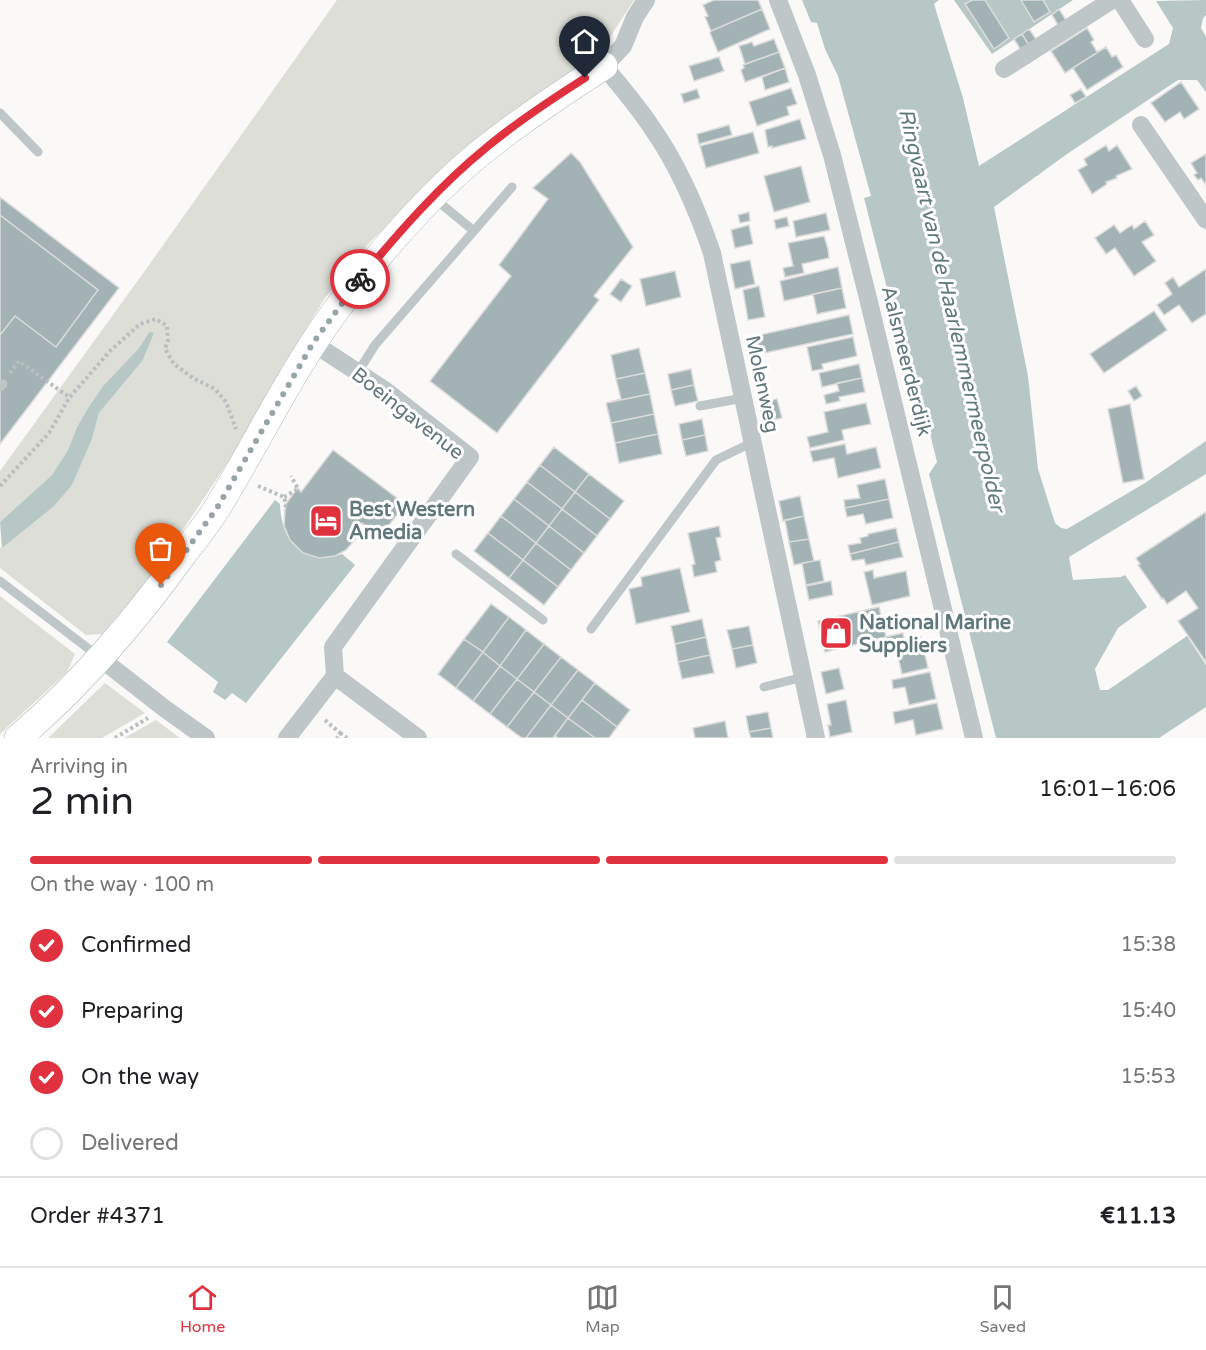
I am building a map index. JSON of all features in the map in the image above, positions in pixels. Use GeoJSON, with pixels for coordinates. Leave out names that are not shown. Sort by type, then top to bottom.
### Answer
{"type":"FeatureCollection","features":[{"type":"Feature","properties":{"kind":"street"},"geometry":{"type":"LineString","coordinates":[[18,738],[100,658],[161,585],[217,508],[313,343],[345,297],[399,232],[487,147],[547,103],[604,66],[623,46],[635,17],[646,0]]}},
{"type":"Feature","properties":{"kind":"street","name":"Aalsmeerderdijk"},"geometry":{"type":"LineString","coordinates":[[778,0],[807,75],[832,155],[974,738]]}},
{"type":"Feature","properties":{"kind":"street"},"geometry":{"type":"LineString","coordinates":[[1004,69],[1112,0]]}},
{"type":"Feature","properties":{"kind":"street"},"geometry":{"type":"LineString","coordinates":[[1120,0],[1145,39]]}},
{"type":"Feature","properties":{"kind":"street","name":"Molenweg"},"geometry":{"type":"LineString","coordinates":[[604,66],[652,128],[678,169],[699,216],[712,253],[816,738]]}},
{"type":"Feature","properties":{"kind":"street"},"geometry":{"type":"LineString","coordinates":[[1141,124],[1206,220]]}},
{"type":"Feature","properties":{"kind":"street","name":"Boeingavenue"},"geometry":{"type":"LineString","coordinates":[[313,343],[386,391],[470,457],[333,647],[335,676]]}},
{"type":"Feature","properties":{"kind":"street"},"geometry":{"type":"LineString","coordinates":[[100,658],[206,738]]}},
{"type":"Feature","properties":{"kind":"street"},"geometry":{"type":"LineString","coordinates":[[287,738],[335,676],[418,738]]}},
{"type":"Feature","properties":{"kind":"lane"},"geometry":{"type":"LineString","coordinates":[[0,113],[38,152]]}},
{"type":"Feature","properties":{"kind":"lane"},"geometry":{"type":"LineString","coordinates":[[358,372],[375,345],[512,187]]}},
{"type":"Feature","properties":{"kind":"lane"},"geometry":{"type":"LineString","coordinates":[[433,198],[474,231]]}},
{"type":"Feature","properties":{"kind":"lane"},"geometry":{"type":"LineString","coordinates":[[700,406],[743,398]]}},
{"type":"Feature","properties":{"kind":"lane"},"geometry":{"type":"LineString","coordinates":[[591,629],[716,460],[753,442]]}},
{"type":"Feature","properties":{"kind":"lane"},"geometry":{"type":"LineString","coordinates":[[456,554],[543,620]]}},
{"type":"Feature","properties":{"kind":"lane"},"geometry":{"type":"LineString","coordinates":[[0,581],[100,658]]}},
{"type":"Feature","properties":{"kind":"lane"},"geometry":{"type":"LineString","coordinates":[[765,687],[803,677]]}},
{"type":"Feature","properties":{"kind":"path"},"geometry":{"type":"LineString","coordinates":[[0,486],[49,433],[69,398],[118,344],[140,324],[156,319],[167,326],[168,339],[165,350],[174,364],[215,389],[226,402],[248,456]]}},
{"type":"Feature","properties":{"kind":"path"},"geometry":{"type":"LineString","coordinates":[[1,386],[19,361],[69,398]]}},
{"type":"Feature","properties":{"kind":"path"},"geometry":{"type":"LineString","coordinates":[[258,486],[284,496],[298,489],[291,476]]}},
{"type":"Feature","properties":{"kind":"path"},"geometry":{"type":"LineString","coordinates":[[284,496],[285,511]]}},
{"type":"Feature","properties":{"kind":"path"},"geometry":{"type":"LineString","coordinates":[[311,707],[347,738]]}},
{"type":"Feature","properties":{"kind":"path"},"geometry":{"type":"LineString","coordinates":[[115,738],[164,708]]}},
{"type":"Feature","properties":{"kind":"path"},"geometry":{"type":"LineString","coordinates":[[337,738],[340,733]]}},
{"type":"Feature","properties":{"kind":"shaded area"},"geometry":{"type":"Polygon","coordinates":[[[337,0],[634,0],[597,57],[421,192],[369,243],[325,298],[240,444],[156,570],[102,634],[86,635],[0,568],[0,547],[2,548],[72,485],[92,439],[99,413],[143,360],[154,333],[148,333],[139,348],[103,386],[77,427],[68,450],[52,475],[0,522],[0,471],[337,0]]]}},
{"type":"Feature","properties":{"kind":"shaded area"},"geometry":{"type":"Polygon","coordinates":[[[0,596],[75,654],[67,672],[0,734],[0,596]]]}},
{"type":"Feature","properties":{"kind":"shaded area"},"geometry":{"type":"Polygon","coordinates":[[[105,683],[145,713],[102,738],[48,738],[105,683]]]}},
{"type":"Feature","properties":{"kind":"shaded area"},"geometry":{"type":"Polygon","coordinates":[[[156,720],[180,738],[124,738],[156,720]]]}},
{"type":"Feature","properties":{"kind":"water","name":"Ringvaart van de Haarlemmermeerpolder"},"geometry":{"type":"Polygon","coordinates":[[[802,0],[939,0],[934,4],[963,98],[979,166],[1169,44],[1173,28],[1156,1],[1206,0],[1206,15],[1201,28],[1206,37],[1206,92],[1197,80],[1178,80],[1067,154],[994,207],[1028,376],[1038,469],[1055,523],[1067,529],[1145,483],[1206,441],[1206,474],[1069,557],[1073,580],[1125,575],[1147,607],[1118,628],[1095,669],[1100,690],[1108,690],[1187,636],[1206,665],[1206,707],[1159,738],[996,738],[929,474],[937,462],[918,385],[911,382],[864,198],[871,196],[838,76],[825,49],[817,23],[811,22],[802,0]]]}},
{"type":"Feature","properties":{"kind":"water"},"geometry":{"type":"Polygon","coordinates":[[[954,0],[1073,0],[992,54],[954,0]]]}},
{"type":"Feature","properties":{"kind":"water"},"geometry":{"type":"Polygon","coordinates":[[[149,332],[154,333],[143,360],[99,413],[92,439],[72,485],[54,506],[2,548],[0,522],[52,475],[68,450],[88,408],[103,386],[139,348],[149,332]]]}},
{"type":"Feature","properties":{"kind":"water"},"geometry":{"type":"Polygon","coordinates":[[[275,500],[280,504],[285,530],[297,548],[316,557],[342,554],[355,565],[246,703],[232,693],[225,700],[213,692],[218,682],[167,642],[275,500]]]}},
{"type":"Feature","properties":{"kind":"building"},"geometry":{"type":"Polygon","coordinates":[[[714,0],[758,0],[762,9],[711,31],[703,5],[714,0]]]}},
{"type":"Feature","properties":{"kind":"building"},"geometry":{"type":"Polygon","coordinates":[[[972,0],[985,0],[1009,38],[994,49],[965,4],[972,0]]]}},
{"type":"Feature","properties":{"kind":"building"},"geometry":{"type":"Polygon","coordinates":[[[1021,0],[1043,0],[1050,12],[1034,22],[1021,0]]]}},
{"type":"Feature","properties":{"kind":"building"},"geometry":{"type":"Polygon","coordinates":[[[762,9],[770,29],[718,52],[711,31],[762,9]]]}},
{"type":"Feature","properties":{"kind":"building"},"geometry":{"type":"Polygon","coordinates":[[[1059,9],[1066,20],[1058,25],[1052,15],[1059,9]]]}},
{"type":"Feature","properties":{"kind":"building"},"geometry":{"type":"Polygon","coordinates":[[[1087,28],[1094,40],[1091,42],[1097,52],[1106,47],[1065,73],[1051,51],[1087,28]]]}},
{"type":"Feature","properties":{"kind":"building"},"geometry":{"type":"Polygon","coordinates":[[[1029,29],[1038,42],[1030,47],[1022,34],[1029,29]]]}},
{"type":"Feature","properties":{"kind":"building"},"geometry":{"type":"Polygon","coordinates":[[[1022,34],[1030,47],[1022,52],[1014,39],[1022,34]]]}},
{"type":"Feature","properties":{"kind":"building"},"geometry":{"type":"Polygon","coordinates":[[[774,39],[779,52],[745,64],[739,46],[752,42],[754,46],[774,39]]]}},
{"type":"Feature","properties":{"kind":"building"},"geometry":{"type":"Polygon","coordinates":[[[1106,47],[1112,57],[1116,55],[1123,67],[1087,90],[1073,68],[1065,73],[1106,47]]]}},
{"type":"Feature","properties":{"kind":"building"},"geometry":{"type":"Polygon","coordinates":[[[779,52],[785,68],[745,82],[741,70],[744,68],[743,65],[779,52]]]}},
{"type":"Feature","properties":{"kind":"building"},"geometry":{"type":"Polygon","coordinates":[[[719,57],[724,71],[694,81],[689,66],[719,57]]]}},
{"type":"Feature","properties":{"kind":"building"},"geometry":{"type":"Polygon","coordinates":[[[785,68],[789,82],[765,90],[762,77],[785,68]]]}},
{"type":"Feature","properties":{"kind":"building"},"geometry":{"type":"Polygon","coordinates":[[[1181,82],[1199,109],[1184,119],[1180,112],[1165,122],[1151,103],[1181,82]]]}},
{"type":"Feature","properties":{"kind":"building"},"geometry":{"type":"Polygon","coordinates":[[[791,88],[797,104],[787,107],[789,115],[757,126],[749,102],[791,88]]]}},
{"type":"Feature","properties":{"kind":"building"},"geometry":{"type":"Polygon","coordinates":[[[697,89],[700,98],[684,103],[681,94],[697,89]]]}},
{"type":"Feature","properties":{"kind":"building"},"geometry":{"type":"Polygon","coordinates":[[[1081,89],[1086,97],[1075,103],[1070,95],[1081,89]]]}},
{"type":"Feature","properties":{"kind":"building"},"geometry":{"type":"Polygon","coordinates":[[[800,119],[806,139],[772,148],[772,146],[768,147],[765,130],[800,119]]]}},
{"type":"Feature","properties":{"kind":"building"},"geometry":{"type":"Polygon","coordinates":[[[729,125],[732,135],[699,144],[697,134],[729,125]]]}},
{"type":"Feature","properties":{"kind":"building"},"geometry":{"type":"Polygon","coordinates":[[[753,132],[759,153],[706,168],[700,146],[753,132]]]}},
{"type":"Feature","properties":{"kind":"building"},"geometry":{"type":"Polygon","coordinates":[[[1106,145],[1109,151],[1117,145],[1132,169],[1106,182],[1107,184],[1092,194],[1078,170],[1087,165],[1084,159],[1106,145]]]}},
{"type":"Feature","properties":{"kind":"building"},"geometry":{"type":"Polygon","coordinates":[[[571,153],[580,162],[633,247],[594,296],[599,300],[497,433],[430,381],[511,276],[499,265],[548,199],[533,188],[571,153]]]}},
{"type":"Feature","properties":{"kind":"building"},"geometry":{"type":"Polygon","coordinates":[[[1206,154],[1206,185],[1201,178],[1198,180],[1194,175],[1197,173],[1191,163],[1206,154]]]}},
{"type":"Feature","properties":{"kind":"building"},"geometry":{"type":"Polygon","coordinates":[[[801,166],[810,202],[774,212],[764,176],[801,166]]]}},
{"type":"Feature","properties":{"kind":"building"},"geometry":{"type":"Polygon","coordinates":[[[0,197],[119,288],[0,444],[0,197]]]}},
{"type":"Feature","properties":{"kind":"building"},"geometry":{"type":"Polygon","coordinates":[[[749,212],[750,221],[740,223],[738,215],[749,212]]]}},
{"type":"Feature","properties":{"kind":"building"},"geometry":{"type":"Polygon","coordinates":[[[826,213],[830,230],[796,237],[793,221],[826,213]]]}},
{"type":"Feature","properties":{"kind":"building"},"geometry":{"type":"Polygon","coordinates":[[[0,215],[98,290],[56,347],[15,316],[0,335],[0,215]]]}},
{"type":"Feature","properties":{"kind":"building"},"geometry":{"type":"Polygon","coordinates":[[[787,217],[789,226],[776,229],[774,220],[787,217]]]}},
{"type":"Feature","properties":{"kind":"building"},"geometry":{"type":"Polygon","coordinates":[[[1145,221],[1154,235],[1142,242],[1156,261],[1134,276],[1115,248],[1106,254],[1095,238],[1114,225],[1120,233],[1132,225],[1134,229],[1145,221]]]}},
{"type":"Feature","properties":{"kind":"building"},"geometry":{"type":"Polygon","coordinates":[[[749,225],[753,244],[735,248],[731,230],[749,225]]]}},
{"type":"Feature","properties":{"kind":"building"},"geometry":{"type":"Polygon","coordinates":[[[824,236],[829,258],[802,264],[804,273],[785,277],[783,268],[793,266],[788,243],[824,236]]]}},
{"type":"Feature","properties":{"kind":"building"},"geometry":{"type":"Polygon","coordinates":[[[750,260],[755,284],[735,289],[730,264],[750,260]]]}},
{"type":"Feature","properties":{"kind":"building"},"geometry":{"type":"Polygon","coordinates":[[[838,267],[842,288],[784,301],[780,281],[838,267]]]}},
{"type":"Feature","properties":{"kind":"building"},"geometry":{"type":"Polygon","coordinates":[[[1206,269],[1206,314],[1192,323],[1179,305],[1164,315],[1157,305],[1172,294],[1165,283],[1173,277],[1179,287],[1206,269]]]}},
{"type":"Feature","properties":{"kind":"building"},"geometry":{"type":"Polygon","coordinates":[[[675,271],[681,297],[646,306],[640,279],[675,271]]]}},
{"type":"Feature","properties":{"kind":"building"},"geometry":{"type":"Polygon","coordinates":[[[621,279],[632,286],[621,302],[610,294],[621,279]]]}},
{"type":"Feature","properties":{"kind":"building"},"geometry":{"type":"Polygon","coordinates":[[[759,286],[765,317],[748,320],[743,290],[759,286]]]}},
{"type":"Feature","properties":{"kind":"building"},"geometry":{"type":"Polygon","coordinates":[[[842,288],[846,308],[817,314],[813,294],[842,288]]]}},
{"type":"Feature","properties":{"kind":"building"},"geometry":{"type":"Polygon","coordinates":[[[1154,311],[1167,330],[1104,373],[1090,354],[1154,311]]]}},
{"type":"Feature","properties":{"kind":"building"},"geometry":{"type":"Polygon","coordinates":[[[849,315],[853,334],[755,355],[751,337],[849,315]]]}},
{"type":"Feature","properties":{"kind":"building"},"geometry":{"type":"Polygon","coordinates":[[[853,337],[857,356],[822,364],[823,369],[812,371],[807,347],[853,337]]]}},
{"type":"Feature","properties":{"kind":"building"},"geometry":{"type":"Polygon","coordinates":[[[639,348],[645,373],[616,379],[611,355],[639,348]]]}},
{"type":"Feature","properties":{"kind":"building"},"geometry":{"type":"Polygon","coordinates":[[[859,364],[862,378],[822,387],[819,373],[859,364]]]}},
{"type":"Feature","properties":{"kind":"building"},"geometry":{"type":"Polygon","coordinates":[[[691,369],[694,385],[671,390],[668,374],[691,369]]]}},
{"type":"Feature","properties":{"kind":"building"},"geometry":{"type":"Polygon","coordinates":[[[645,373],[650,394],[606,403],[621,399],[616,379],[645,373]]]}},
{"type":"Feature","properties":{"kind":"building"},"geometry":{"type":"Polygon","coordinates":[[[862,378],[865,392],[839,397],[840,401],[826,404],[824,395],[839,391],[837,383],[862,378]]]}},
{"type":"Feature","properties":{"kind":"building"},"geometry":{"type":"Polygon","coordinates":[[[694,385],[698,401],[675,406],[671,390],[694,385]]]}},
{"type":"Feature","properties":{"kind":"building"},"geometry":{"type":"Polygon","coordinates":[[[1136,386],[1142,396],[1134,401],[1128,391],[1136,386]]]}},
{"type":"Feature","properties":{"kind":"building"},"geometry":{"type":"Polygon","coordinates":[[[650,394],[654,414],[611,423],[606,403],[650,394]]]}},
{"type":"Feature","properties":{"kind":"building"},"geometry":{"type":"Polygon","coordinates":[[[777,399],[782,418],[763,422],[759,403],[777,399]]]}},
{"type":"Feature","properties":{"kind":"building"},"geometry":{"type":"Polygon","coordinates":[[[866,403],[871,424],[842,430],[844,440],[810,448],[807,437],[828,432],[824,412],[866,403]]]}},
{"type":"Feature","properties":{"kind":"building"},"geometry":{"type":"Polygon","coordinates":[[[1130,404],[1144,479],[1123,483],[1108,409],[1130,404]]]}},
{"type":"Feature","properties":{"kind":"building"},"geometry":{"type":"Polygon","coordinates":[[[654,414],[658,434],[615,443],[611,423],[654,414]]]}},
{"type":"Feature","properties":{"kind":"building"},"geometry":{"type":"Polygon","coordinates":[[[702,419],[705,435],[682,440],[679,424],[702,419]]]}},
{"type":"Feature","properties":{"kind":"building"},"geometry":{"type":"Polygon","coordinates":[[[658,434],[662,454],[619,463],[615,443],[658,434]]]}},
{"type":"Feature","properties":{"kind":"building"},"geometry":{"type":"Polygon","coordinates":[[[705,435],[708,451],[686,456],[682,440],[705,435]]]}},
{"type":"Feature","properties":{"kind":"building"},"geometry":{"type":"Polygon","coordinates":[[[845,444],[847,454],[876,447],[881,468],[838,478],[834,458],[813,462],[810,451],[845,444]]]}},
{"type":"Feature","properties":{"kind":"building"},"geometry":{"type":"Polygon","coordinates":[[[554,447],[589,474],[575,492],[540,465],[554,447]]]}},
{"type":"Feature","properties":{"kind":"building"},"geometry":{"type":"Polygon","coordinates":[[[333,450],[405,504],[380,537],[362,523],[355,532],[359,535],[346,550],[335,556],[319,558],[303,553],[290,540],[284,526],[285,511],[286,504],[293,494],[298,488],[301,492],[333,450]]]}},
{"type":"Feature","properties":{"kind":"building"},"geometry":{"type":"Polygon","coordinates":[[[540,465],[575,492],[562,509],[527,482],[540,465]]]}},
{"type":"Feature","properties":{"kind":"building"},"geometry":{"type":"Polygon","coordinates":[[[589,474],[624,501],[610,519],[575,492],[589,474]]]}},
{"type":"Feature","properties":{"kind":"building"},"geometry":{"type":"Polygon","coordinates":[[[885,479],[889,499],[845,508],[844,500],[860,498],[857,485],[885,479]]]}},
{"type":"Feature","properties":{"kind":"building"},"geometry":{"type":"Polygon","coordinates":[[[527,482],[562,509],[549,526],[514,499],[527,482]]]}},
{"type":"Feature","properties":{"kind":"building"},"geometry":{"type":"Polygon","coordinates":[[[575,492],[610,519],[597,536],[562,509],[575,492]]]}},
{"type":"Feature","properties":{"kind":"building"},"geometry":{"type":"Polygon","coordinates":[[[800,496],[804,516],[783,521],[779,501],[800,496]]]}},
{"type":"Feature","properties":{"kind":"building"},"geometry":{"type":"Polygon","coordinates":[[[514,499],[549,526],[536,543],[501,516],[514,499]]]}},
{"type":"Feature","properties":{"kind":"building"},"geometry":{"type":"Polygon","coordinates":[[[889,499],[893,518],[866,524],[863,514],[847,517],[845,508],[889,499]]]}},
{"type":"Feature","properties":{"kind":"building"},"geometry":{"type":"Polygon","coordinates":[[[562,509],[597,536],[584,553],[549,526],[562,509]]]}},
{"type":"Feature","properties":{"kind":"building"},"geometry":{"type":"Polygon","coordinates":[[[1206,512],[1206,662],[1178,621],[1198,608],[1186,591],[1167,604],[1138,565],[1140,564],[1136,558],[1206,512]]]}},
{"type":"Feature","properties":{"kind":"building"},"geometry":{"type":"Polygon","coordinates":[[[501,516],[536,543],[523,560],[488,533],[501,516]]]}},
{"type":"Feature","properties":{"kind":"building"},"geometry":{"type":"Polygon","coordinates":[[[804,516],[809,539],[789,542],[785,520],[804,516]]]}},
{"type":"Feature","properties":{"kind":"building"},"geometry":{"type":"Polygon","coordinates":[[[549,526],[584,553],[571,570],[536,543],[549,526]]]}},
{"type":"Feature","properties":{"kind":"building"},"geometry":{"type":"Polygon","coordinates":[[[719,526],[721,537],[716,538],[721,560],[715,562],[717,572],[694,577],[692,565],[695,564],[688,533],[719,526]]]}},
{"type":"Feature","properties":{"kind":"building"},"geometry":{"type":"Polygon","coordinates":[[[896,528],[899,542],[850,554],[848,545],[861,543],[860,538],[896,528]]]}},
{"type":"Feature","properties":{"kind":"building"},"geometry":{"type":"Polygon","coordinates":[[[488,533],[523,560],[509,578],[474,551],[488,533]]]}},
{"type":"Feature","properties":{"kind":"building"},"geometry":{"type":"Polygon","coordinates":[[[809,539],[814,561],[794,565],[789,542],[809,539]]]}},
{"type":"Feature","properties":{"kind":"building"},"geometry":{"type":"Polygon","coordinates":[[[899,542],[903,557],[866,565],[864,559],[852,561],[850,554],[899,542]]]}},
{"type":"Feature","properties":{"kind":"building"},"geometry":{"type":"Polygon","coordinates":[[[536,543],[571,570],[558,587],[523,560],[536,543]]]}},
{"type":"Feature","properties":{"kind":"building"},"geometry":{"type":"Polygon","coordinates":[[[523,560],[558,587],[544,605],[509,578],[523,560]]]}},
{"type":"Feature","properties":{"kind":"building"},"geometry":{"type":"Polygon","coordinates":[[[820,560],[824,581],[806,585],[802,563],[820,560]]]}},
{"type":"Feature","properties":{"kind":"building"},"geometry":{"type":"Polygon","coordinates":[[[680,568],[690,612],[636,624],[629,589],[642,586],[641,577],[680,568]]]}},
{"type":"Feature","properties":{"kind":"building"},"geometry":{"type":"Polygon","coordinates":[[[873,570],[874,578],[906,571],[910,596],[872,605],[864,572],[873,570]]]}},
{"type":"Feature","properties":{"kind":"building"},"geometry":{"type":"Polygon","coordinates":[[[831,581],[833,595],[809,600],[806,586],[831,581]]]}},
{"type":"Feature","properties":{"kind":"building"},"geometry":{"type":"Polygon","coordinates":[[[491,604],[509,617],[483,652],[464,639],[491,604]]]}},
{"type":"Feature","properties":{"kind":"building"},"geometry":{"type":"Polygon","coordinates":[[[879,607],[886,637],[825,652],[818,621],[879,607]]]}},
{"type":"Feature","properties":{"kind":"building"},"geometry":{"type":"Polygon","coordinates":[[[509,617],[526,630],[500,666],[483,652],[509,617]]]}},
{"type":"Feature","properties":{"kind":"building"},"geometry":{"type":"Polygon","coordinates":[[[702,619],[706,637],[675,644],[671,626],[702,619]]]}},
{"type":"Feature","properties":{"kind":"building"},"geometry":{"type":"Polygon","coordinates":[[[749,626],[753,645],[732,649],[727,630],[749,626]]]}},
{"type":"Feature","properties":{"kind":"building"},"geometry":{"type":"Polygon","coordinates":[[[526,630],[544,644],[517,679],[500,666],[526,630]]]}},
{"type":"Feature","properties":{"kind":"building"},"geometry":{"type":"Polygon","coordinates":[[[903,633],[904,641],[921,637],[928,668],[902,674],[896,648],[876,653],[873,640],[903,633]]]}},
{"type":"Feature","properties":{"kind":"building"},"geometry":{"type":"Polygon","coordinates":[[[706,637],[710,655],[678,662],[675,644],[706,637]]]}},
{"type":"Feature","properties":{"kind":"building"},"geometry":{"type":"Polygon","coordinates":[[[464,639],[483,652],[456,688],[438,674],[464,639]]]}},
{"type":"Feature","properties":{"kind":"building"},"geometry":{"type":"Polygon","coordinates":[[[544,644],[561,657],[534,692],[517,679],[544,644]]]}},
{"type":"Feature","properties":{"kind":"building"},"geometry":{"type":"Polygon","coordinates":[[[753,645],[757,663],[736,668],[732,649],[753,645]]]}},
{"type":"Feature","properties":{"kind":"building"},"geometry":{"type":"Polygon","coordinates":[[[483,652],[500,666],[473,701],[456,688],[483,652]]]}},
{"type":"Feature","properties":{"kind":"building"},"geometry":{"type":"Polygon","coordinates":[[[710,655],[714,673],[682,679],[678,662],[710,655]]]}},
{"type":"Feature","properties":{"kind":"building"},"geometry":{"type":"Polygon","coordinates":[[[561,657],[578,670],[551,705],[534,692],[561,657]]]}},
{"type":"Feature","properties":{"kind":"building"},"geometry":{"type":"Polygon","coordinates":[[[500,666],[517,679],[490,714],[473,701],[500,666]]]}},
{"type":"Feature","properties":{"kind":"building"},"geometry":{"type":"Polygon","coordinates":[[[839,668],[844,689],[826,694],[821,672],[839,668]]]}},
{"type":"Feature","properties":{"kind":"building"},"geometry":{"type":"Polygon","coordinates":[[[578,670],[595,683],[568,718],[551,705],[578,670]]]}},
{"type":"Feature","properties":{"kind":"building"},"geometry":{"type":"Polygon","coordinates":[[[930,672],[936,699],[909,705],[905,687],[893,689],[892,680],[930,672]]]}},
{"type":"Feature","properties":{"kind":"building"},"geometry":{"type":"Polygon","coordinates":[[[517,679],[534,692],[507,727],[490,714],[517,679]]]}},
{"type":"Feature","properties":{"kind":"building"},"geometry":{"type":"Polygon","coordinates":[[[595,683],[630,710],[617,727],[582,700],[595,683]]]}},
{"type":"Feature","properties":{"kind":"building"},"geometry":{"type":"Polygon","coordinates":[[[534,692],[551,705],[526,738],[522,738],[507,727],[534,692]]]}},
{"type":"Feature","properties":{"kind":"building"},"geometry":{"type":"Polygon","coordinates":[[[582,700],[617,727],[609,738],[595,738],[568,718],[582,700]]]}},
{"type":"Feature","properties":{"kind":"building"},"geometry":{"type":"Polygon","coordinates":[[[846,700],[852,732],[830,737],[828,725],[831,725],[827,704],[846,700]]]}},
{"type":"Feature","properties":{"kind":"building"},"geometry":{"type":"Polygon","coordinates":[[[937,703],[943,729],[916,735],[913,720],[895,724],[893,712],[937,703]]]}},
{"type":"Feature","properties":{"kind":"building"},"geometry":{"type":"Polygon","coordinates":[[[551,705],[568,718],[553,738],[526,738],[551,705]]]}},
{"type":"Feature","properties":{"kind":"building"},"geometry":{"type":"Polygon","coordinates":[[[768,712],[771,728],[749,732],[746,716],[768,712]]]}},
{"type":"Feature","properties":{"kind":"building"},"geometry":{"type":"Polygon","coordinates":[[[568,718],[595,738],[558,738],[555,736],[568,718]]]}},
{"type":"Feature","properties":{"kind":"building"},"geometry":{"type":"Polygon","coordinates":[[[725,721],[728,738],[695,738],[693,728],[725,721]]]}},
{"type":"Feature","properties":{"kind":"building"},"geometry":{"type":"Polygon","coordinates":[[[771,728],[773,738],[751,738],[749,732],[771,728]]]}},
{"type":"Feature","properties":{"kind":"way so far"},"geometry":{"type":"LineString","coordinates":[[161,585],[217,508],[313,343],[360,279]]}},
{"type":"Feature","properties":{"kind":"place","name":"Best Western Amedia"},"geometry":{"type":"Point","coordinates":[326,521]}},
{"type":"Feature","properties":{"kind":"place","name":"National Marine Suppliers"},"geometry":{"type":"Point","coordinates":[836,633]}},
{"type":"Feature","properties":{"kind":"route"},"geometry":{"type":"LineString","coordinates":[[360,279],[399,232],[487,147],[585,78]]}}]}
